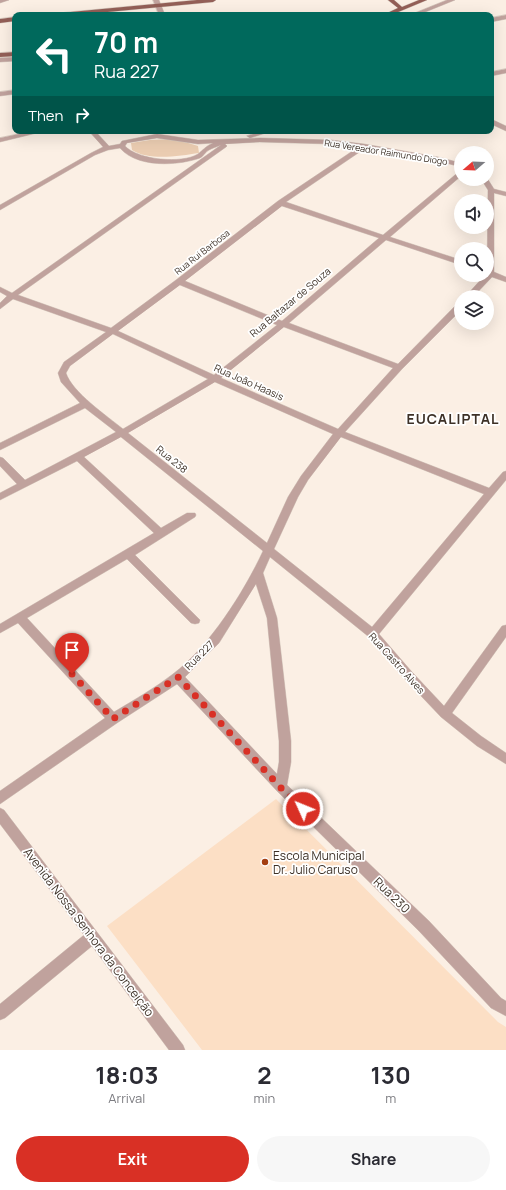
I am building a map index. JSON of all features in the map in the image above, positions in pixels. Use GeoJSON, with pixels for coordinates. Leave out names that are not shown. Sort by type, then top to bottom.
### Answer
{"type":"FeatureCollection","features":[{"type":"Feature","properties":{"kind":"main road"},"geometry":{"type":"LineString","coordinates":[[84,12],[157,3],[213,0]]}},
{"type":"Feature","properties":{"kind":"main road"},"geometry":{"type":"LineString","coordinates":[[391,0],[402,9]]}},
{"type":"Feature","properties":{"kind":"main road"},"geometry":{"type":"LineString","coordinates":[[394,12],[424,0]]}},
{"type":"Feature","properties":{"kind":"main road"},"geometry":{"type":"LineString","coordinates":[[0,21],[12,20]]}},
{"type":"Feature","properties":{"kind":"main road"},"geometry":{"type":"LineString","coordinates":[[0,55],[12,54]]}},
{"type":"Feature","properties":{"kind":"street"},"geometry":{"type":"LineString","coordinates":[[0,1],[6,0]]}},
{"type":"Feature","properties":{"kind":"street"},"geometry":{"type":"LineString","coordinates":[[421,12],[452,0]]}},
{"type":"Feature","properties":{"kind":"street"},"geometry":{"type":"LineString","coordinates":[[494,19],[506,17]]}},
{"type":"Feature","properties":{"kind":"street"},"geometry":{"type":"LineString","coordinates":[[0,60],[12,59]]}},
{"type":"Feature","properties":{"kind":"street"},"geometry":{"type":"LineString","coordinates":[[494,73],[506,70]]}},
{"type":"Feature","properties":{"kind":"street"},"geometry":{"type":"LineString","coordinates":[[0,94],[12,92]]}},
{"type":"Feature","properties":{"kind":"street"},"geometry":{"type":"LineString","coordinates":[[494,122],[506,129]]}},
{"type":"Feature","properties":{"kind":"street"},"geometry":{"type":"LineString","coordinates":[[0,140],[28,134]]}},
{"type":"Feature","properties":{"kind":"street"},"geometry":{"type":"LineString","coordinates":[[95,134],[107,148]]}},
{"type":"Feature","properties":{"kind":"street"},"geometry":{"type":"LineString","coordinates":[[123,148],[142,158],[173,160],[199,156],[205,150],[258,134]]}},
{"type":"Feature","properties":{"kind":"street","name":"Rua Vereador Raimundo Diogo"},"geometry":{"type":"LineString","coordinates":[[0,208],[93,154],[107,148],[123,148],[124,142],[130,140],[157,136],[168,136],[198,142],[260,140],[308,140],[332,142],[364,146],[454,163]]}},
{"type":"Feature","properties":{"kind":"street"},"geometry":{"type":"LineString","coordinates":[[198,142],[205,150]]}},
{"type":"Feature","properties":{"kind":"street"},"geometry":{"type":"LineString","coordinates":[[0,307],[12,296],[186,174],[228,142]]}},
{"type":"Feature","properties":{"kind":"street","name":"Rua Rui Barbosa"},"geometry":{"type":"LineString","coordinates":[[64,380],[62,373],[67,364],[179,282],[281,203],[364,146]]}},
{"type":"Feature","properties":{"kind":"street","name":"Rua Baltazar de Souza"},"geometry":{"type":"LineString","coordinates":[[0,497],[122,433],[215,379],[454,178]]}},
{"type":"Feature","properties":{"kind":"street"},"geometry":{"type":"LineString","coordinates":[[489,186],[491,190],[490,242]]}},
{"type":"Feature","properties":{"kind":"street"},"geometry":{"type":"LineString","coordinates":[[491,190],[506,194]]}},
{"type":"Feature","properties":{"kind":"street"},"geometry":{"type":"LineString","coordinates":[[281,203],[454,261]]}},
{"type":"Feature","properties":{"kind":"street"},"geometry":{"type":"LineString","coordinates":[[494,275],[506,280]]}},
{"type":"Feature","properties":{"kind":"street"},"geometry":{"type":"LineString","coordinates":[[179,282],[282,324],[399,367]]}},
{"type":"Feature","properties":{"kind":"street"},"geometry":{"type":"LineString","coordinates":[[475,290],[482,282]]}},
{"type":"Feature","properties":{"kind":"street","name":"Rua João Haasis"},"geometry":{"type":"LineString","coordinates":[[0,289],[12,296],[112,331],[215,379],[339,433],[490,492]]}},
{"type":"Feature","properties":{"kind":"street"},"geometry":{"type":"LineString","coordinates":[[269,552],[293,497],[304,478],[339,433],[399,367],[454,312]]}},
{"type":"Feature","properties":{"kind":"street","name":"Rua 238"},"geometry":{"type":"LineString","coordinates":[[64,380],[86,404],[269,552]]}},
{"type":"Feature","properties":{"kind":"street"},"geometry":{"type":"LineString","coordinates":[[0,447],[86,404]]}},
{"type":"Feature","properties":{"kind":"street"},"geometry":{"type":"LineString","coordinates":[[78,456],[160,534]]}},
{"type":"Feature","properties":{"kind":"street"},"geometry":{"type":"LineString","coordinates":[[0,460],[23,484]]}},
{"type":"Feature","properties":{"kind":"street"},"geometry":{"type":"LineString","coordinates":[[373,634],[506,474]]}},
{"type":"Feature","properties":{"kind":"street"},"geometry":{"type":"LineString","coordinates":[[0,629],[128,554],[191,515]]}},
{"type":"Feature","properties":{"kind":"street","name":"Rua 227"},"geometry":{"type":"LineString","coordinates":[[0,798],[113,719],[178,677],[215,640],[258,573],[269,552]]}},
{"type":"Feature","properties":{"kind":"street","name":"Rua Castro Alves"},"geometry":{"type":"LineString","coordinates":[[269,552],[373,634],[402,670],[445,714],[474,738],[506,759]]}},
{"type":"Feature","properties":{"kind":"street"},"geometry":{"type":"LineString","coordinates":[[128,554],[195,620]]}},
{"type":"Feature","properties":{"kind":"street"},"geometry":{"type":"LineString","coordinates":[[258,573],[272,618],[285,741],[286,762],[281,788]]}},
{"type":"Feature","properties":{"kind":"street"},"geometry":{"type":"LineString","coordinates":[[20,618],[113,719]]}},
{"type":"Feature","properties":{"kind":"street"},"geometry":{"type":"LineString","coordinates":[[445,714],[506,630]]}},
{"type":"Feature","properties":{"kind":"street","name":"Rua 230"},"geometry":{"type":"LineString","coordinates":[[178,677],[281,788],[424,926],[496,1003],[506,1009]]}},
{"type":"Feature","properties":{"kind":"street","name":"Avenida Nossa Senhora da Conceição"},"geometry":{"type":"LineString","coordinates":[[0,814],[178,1050]]}},
{"type":"Feature","properties":{"kind":"street"},"geometry":{"type":"LineString","coordinates":[[0,1013],[93,936]]}},
{"type":"Feature","properties":{"kind":"shaded area"},"geometry":{"type":"Polygon","coordinates":[[[175,139],[198,146],[199,153],[155,157],[147,156],[132,150],[131,143],[150,140],[175,139]]]}},
{"type":"Feature","properties":{"kind":"shaded area","name":"Escola Municipal Dr. Julio Caruso"},"geometry":{"type":"Polygon","coordinates":[[[276,799],[498,1022],[506,1027],[506,1050],[202,1050],[107,926],[276,799]]]}},
{"type":"Feature","properties":{"kind":"place","name":"Escola Municipal Dr. Julio Caruso"},"geometry":{"type":"Point","coordinates":[265,862]}},
{"type":"Feature","properties":{"kind":"district","name":"EUCALIPTAL"},"geometry":{"type":"Point","coordinates":[453,418]}},
{"type":"Feature","properties":{"kind":"route"},"geometry":{"type":"LineString","coordinates":[[72,674],[113,719],[178,677],[281,788],[303,809]]}}]}
